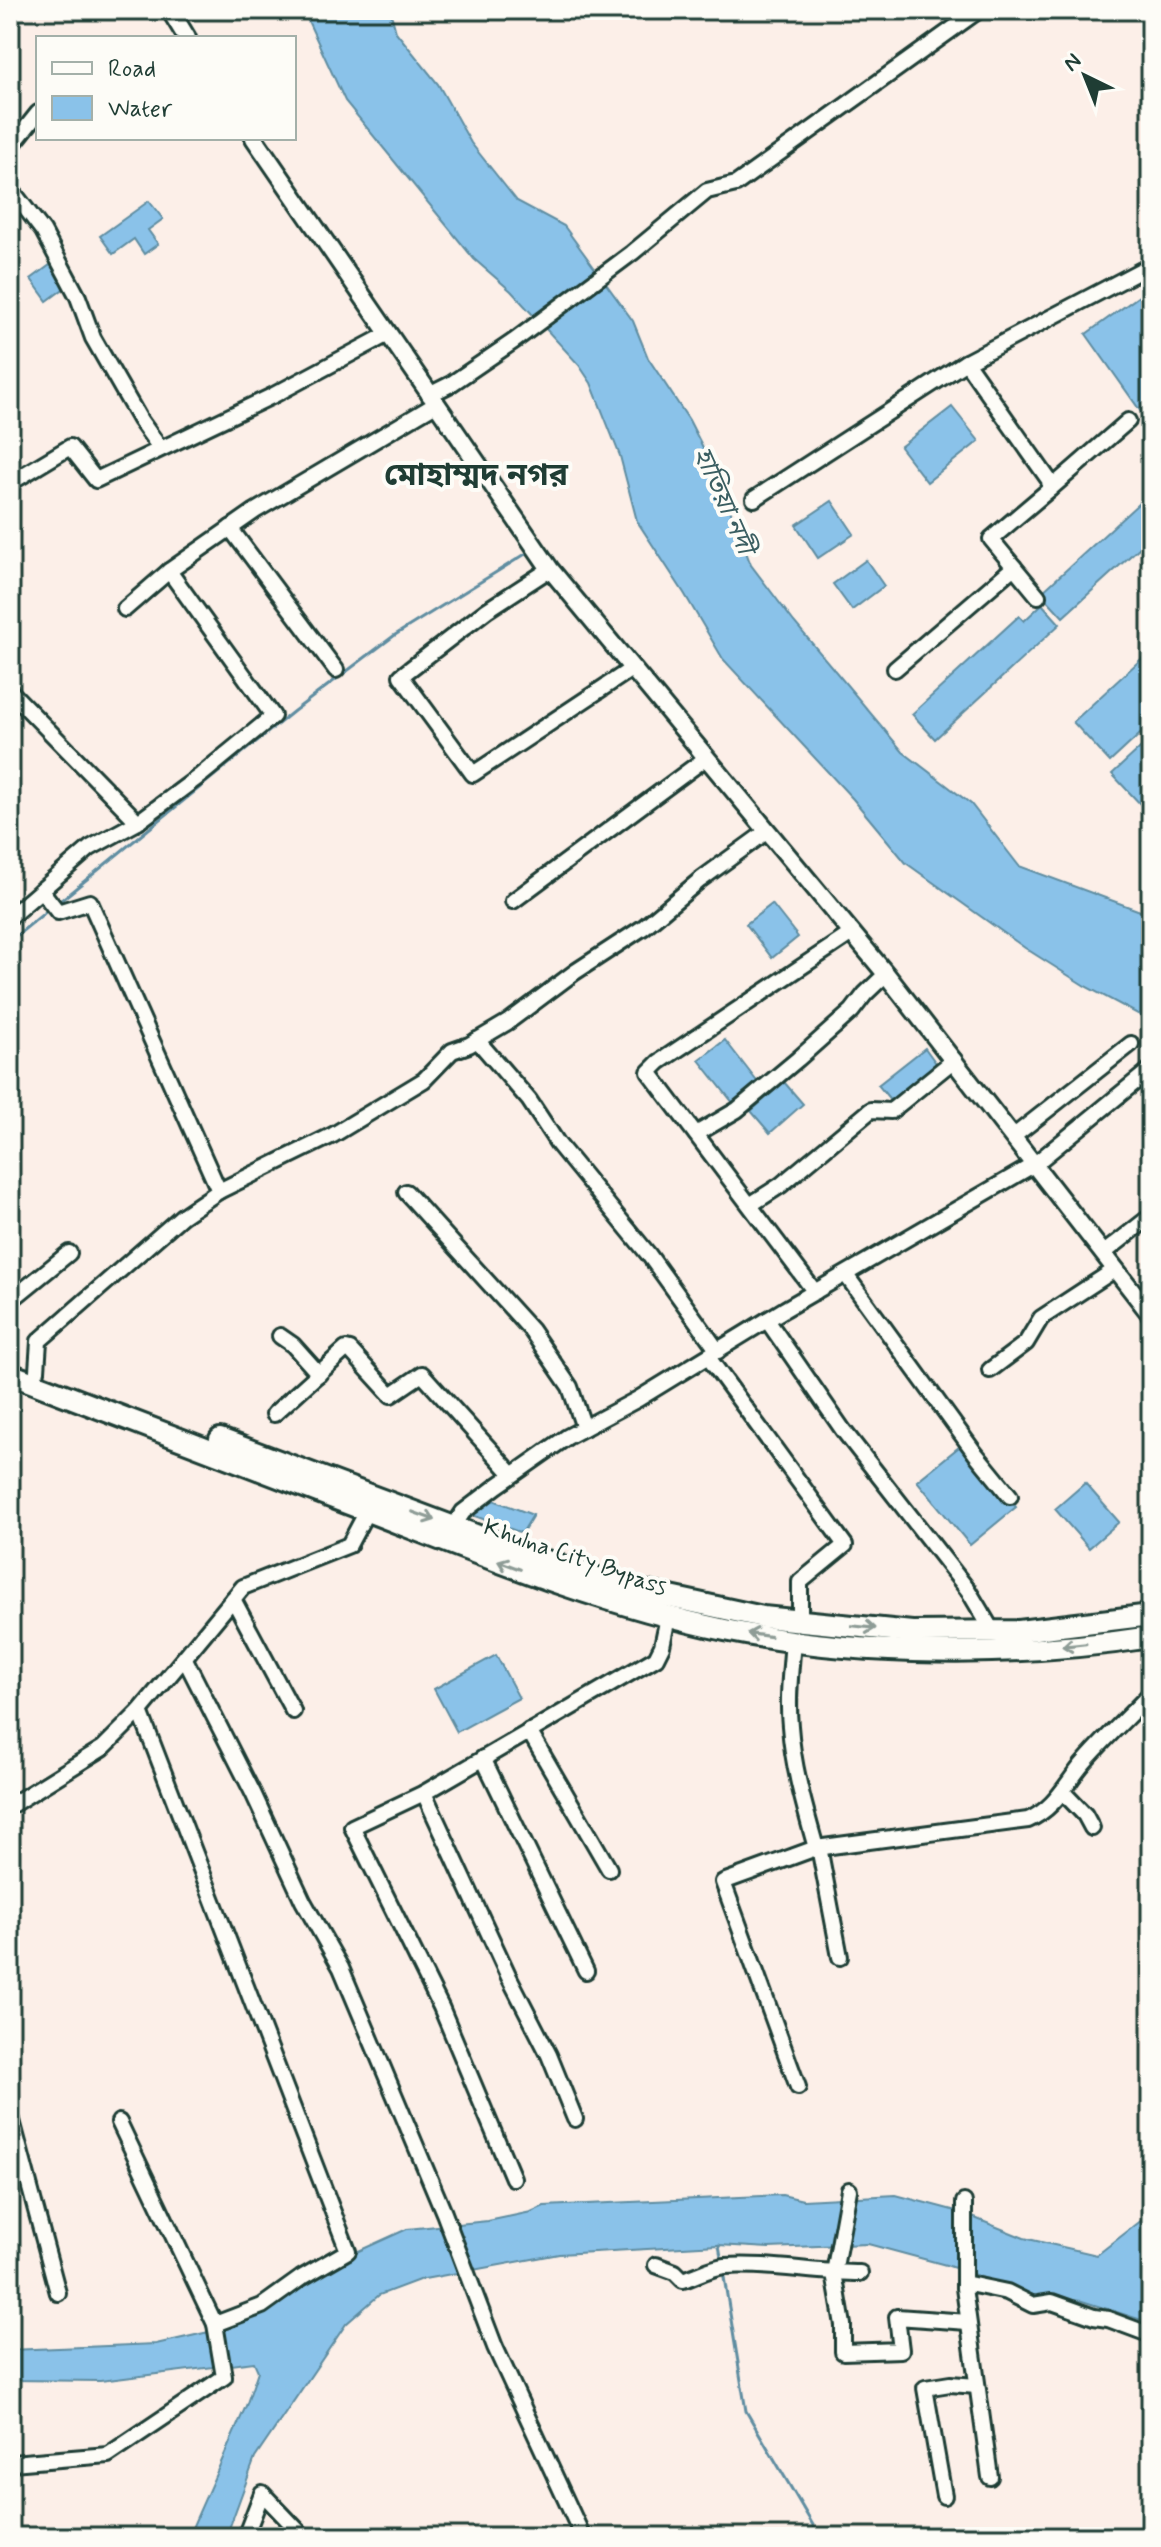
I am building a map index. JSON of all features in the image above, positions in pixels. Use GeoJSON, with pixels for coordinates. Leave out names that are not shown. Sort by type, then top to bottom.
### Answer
{"type":"FeatureCollection","features":[{"type":"Feature","properties":{"kind":"highway","name":"Khulna City Bypass"},"geometry":{"type":"LineString","coordinates":[[10,1361],[453,1527],[624,1587],[763,1617],[797,1630],[895,1652],[1058,1647],[1151,1637]]}},
{"type":"Feature","properties":{"kind":"highway","name":"Khulna City Bypass"},"geometry":{"type":"LineString","coordinates":[[10,1374],[539,1576],[631,1608],[727,1631],[993,1632],[1035,1630],[1151,1615]]}},
{"type":"Feature","properties":{"kind":"main road"},"geometry":{"type":"LineString","coordinates":[[170,10],[186,36]]}},
{"type":"Feature","properties":{"kind":"main road"},"geometry":{"type":"LineString","coordinates":[[255,140],[550,569],[886,974],[1151,1315]]}},
{"type":"Feature","properties":{"kind":"street"},"geometry":{"type":"LineString","coordinates":[[125,609],[169,571],[230,528],[433,399],[514,341],[632,253],[707,191],[736,184],[979,10]]}},
{"type":"Feature","properties":{"kind":"street"},"geometry":{"type":"LineString","coordinates":[[10,148],[36,116]]}},
{"type":"Feature","properties":{"kind":"street"},"geometry":{"type":"LineString","coordinates":[[10,188],[43,231],[78,297],[93,338],[140,420],[160,448]]}},
{"type":"Feature","properties":{"kind":"street"},"geometry":{"type":"LineString","coordinates":[[754,499],[966,362],[1151,265]]}},
{"type":"Feature","properties":{"kind":"street"},"geometry":{"type":"LineString","coordinates":[[10,483],[70,447],[96,480],[272,396],[388,334]]}},
{"type":"Feature","properties":{"kind":"street"},"geometry":{"type":"LineString","coordinates":[[966,362],[1049,480],[1050,489]]}},
{"type":"Feature","properties":{"kind":"street"},"geometry":{"type":"LineString","coordinates":[[1038,596],[991,539],[1128,421]]}},
{"type":"Feature","properties":{"kind":"street"},"geometry":{"type":"LineString","coordinates":[[230,528],[336,670]]}},
{"type":"Feature","properties":{"kind":"street"},"geometry":{"type":"LineString","coordinates":[[895,669],[1014,567]]}},
{"type":"Feature","properties":{"kind":"street"},"geometry":{"type":"LineString","coordinates":[[550,569],[487,610],[401,676],[473,774],[633,668]]}},
{"type":"Feature","properties":{"kind":"street"},"geometry":{"type":"LineString","coordinates":[[10,917],[90,848],[138,822],[273,716],[169,571]]}},
{"type":"Feature","properties":{"kind":"street"},"geometry":{"type":"LineString","coordinates":[[10,691],[138,822]]}},
{"type":"Feature","properties":{"kind":"street"},"geometry":{"type":"LineString","coordinates":[[513,901],[706,758]]}},
{"type":"Feature","properties":{"kind":"street"},"geometry":{"type":"LineString","coordinates":[[37,1371],[39,1341],[182,1216],[219,1191],[333,1135],[424,1080],[452,1051],[508,1022],[575,972],[644,927],[700,880],[766,832]]}},
{"type":"Feature","properties":{"kind":"street"},"geometry":{"type":"LineString","coordinates":[[41,890],[58,912],[90,902],[219,1191]]}},
{"type":"Feature","properties":{"kind":"street"},"geometry":{"type":"LineString","coordinates":[[815,1292],[649,1072],[659,1062],[852,933]]}},
{"type":"Feature","properties":{"kind":"street"},"geometry":{"type":"LineString","coordinates":[[696,1134],[737,1110],[798,1059],[852,1011],[886,974]]}},
{"type":"Feature","properties":{"kind":"street"},"geometry":{"type":"LineString","coordinates":[[477,1040],[529,1100],[558,1144],[649,1255],[713,1354],[845,1545],[800,1582],[789,1691],[790,1728],[798,1781],[818,1848],[840,1957]]}},
{"type":"Feature","properties":{"kind":"street"},"geometry":{"type":"LineString","coordinates":[[1014,1136],[1131,1044]]}},
{"type":"Feature","properties":{"kind":"street"},"geometry":{"type":"LineString","coordinates":[[750,1205],[781,1185],[871,1110],[891,1111],[954,1060]]}},
{"type":"Feature","properties":{"kind":"street"},"geometry":{"type":"LineString","coordinates":[[453,1527],[463,1512],[512,1474],[584,1428],[1035,1164],[1151,1069]]}},
{"type":"Feature","properties":{"kind":"street"},"geometry":{"type":"LineString","coordinates":[[406,1192],[531,1330],[570,1387],[584,1428]]}},
{"type":"Feature","properties":{"kind":"street"},"geometry":{"type":"LineString","coordinates":[[1104,1253],[1151,1216]]}},
{"type":"Feature","properties":{"kind":"street"},"geometry":{"type":"LineString","coordinates":[[10,1301],[69,1253]]}},
{"type":"Feature","properties":{"kind":"street"},"geometry":{"type":"LineString","coordinates":[[990,1370],[1026,1343],[1041,1318],[1116,1269]]}},
{"type":"Feature","properties":{"kind":"street"},"geometry":{"type":"LineString","coordinates":[[846,1275],[975,1453],[1010,1496]]}},
{"type":"Feature","properties":{"kind":"street"},"geometry":{"type":"LineString","coordinates":[[767,1320],[843,1430],[968,1590],[993,1632]]}},
{"type":"Feature","properties":{"kind":"street"},"geometry":{"type":"LineString","coordinates":[[280,1336],[293,1345],[319,1374]]}},
{"type":"Feature","properties":{"kind":"street"},"geometry":{"type":"LineString","coordinates":[[274,1414],[346,1349],[350,1350],[391,1395],[422,1374],[512,1474]]}},
{"type":"Feature","properties":{"kind":"street"},"geometry":{"type":"LineString","coordinates":[[10,1806],[103,1748],[140,1711],[243,1587],[349,1545],[367,1511]]}},
{"type":"Feature","properties":{"kind":"street"},"geometry":{"type":"LineString","coordinates":[[233,1599],[293,1711]]}},
{"type":"Feature","properties":{"kind":"street"},"geometry":{"type":"LineString","coordinates":[[513,2178],[441,2007],[352,1827],[424,1793],[656,1658],[668,1617]]}},
{"type":"Feature","properties":{"kind":"street"},"geometry":{"type":"LineString","coordinates":[[185,1659],[303,1901],[341,1968],[444,2213],[495,2347],[583,2537]]}},
{"type":"Feature","properties":{"kind":"street"},"geometry":{"type":"LineString","coordinates":[[798,2087],[723,1882],[818,1848],[1028,1820],[1046,1810],[1081,1766],[1151,1693]]}},
{"type":"Feature","properties":{"kind":"street"},"geometry":{"type":"LineString","coordinates":[[140,1711],[348,2251],[301,2278],[262,2306],[215,2326]]}},
{"type":"Feature","properties":{"kind":"street"},"geometry":{"type":"LineString","coordinates":[[529,1731],[609,1869]]}},
{"type":"Feature","properties":{"kind":"street"},"geometry":{"type":"LineString","coordinates":[[483,1758],[586,1971]]}},
{"type":"Feature","properties":{"kind":"street"},"geometry":{"type":"LineString","coordinates":[[1063,1792],[1085,1815],[1092,1828]]}},
{"type":"Feature","properties":{"kind":"street"},"geometry":{"type":"LineString","coordinates":[[424,1793],[509,1977],[549,2055],[575,2119]]}},
{"type":"Feature","properties":{"kind":"street"},"geometry":{"type":"LineString","coordinates":[[10,2113],[58,2293]]}},
{"type":"Feature","properties":{"kind":"street"},"geometry":{"type":"LineString","coordinates":[[12,2463],[108,2455],[224,2377],[215,2326],[119,2122]]}},
{"type":"Feature","properties":{"kind":"street"},"geometry":{"type":"LineString","coordinates":[[849,2192],[834,2273],[843,2325],[843,2352],[901,2350],[897,2317],[968,2322]]}},
{"type":"Feature","properties":{"kind":"street"},"geometry":{"type":"LineString","coordinates":[[964,2205],[964,2279],[968,2322],[974,2344],[990,2477]]}},
{"type":"Feature","properties":{"kind":"street"},"geometry":{"type":"LineString","coordinates":[[656,2265],[675,2272],[683,2280],[722,2266],[799,2267],[834,2273],[860,2273]]}},
{"type":"Feature","properties":{"kind":"street"},"geometry":{"type":"LineString","coordinates":[[964,2279],[1007,2292],[1033,2305],[1052,2302],[1151,2335]]}},
{"type":"Feature","properties":{"kind":"street"},"geometry":{"type":"LineString","coordinates":[[944,2496],[925,2388],[950,2384],[977,2386]]}},
{"type":"Feature","properties":{"kind":"street"},"geometry":{"type":"LineString","coordinates":[[245,2537],[262,2493],[304,2537]]}},
{"type":"Feature","properties":{"kind":"water","name":"হাতিয়া নদী"},"geometry":{"type":"Polygon","coordinates":[[[303,10],[390,10],[396,32],[438,84],[471,143],[517,201],[564,226],[633,321],[648,358],[689,420],[716,473],[751,565],[794,622],[903,752],[971,804],[1019,866],[1151,915],[1151,1021],[1085,986],[1025,948],[906,863],[853,799],[723,659],[637,521],[620,456],[591,383],[579,365],[511,291],[474,259],[345,101],[303,10]]]}},
{"type":"Feature","properties":{"kind":"water"},"geometry":{"type":"Polygon","coordinates":[[[149,201],[163,219],[148,230],[158,244],[144,254],[134,239],[113,254],[100,236],[149,201]]]}},
{"type":"Feature","properties":{"kind":"water"},"geometry":{"type":"Polygon","coordinates":[[[50,265],[66,287],[47,301],[31,279],[50,265]]]}},
{"type":"Feature","properties":{"kind":"water"},"geometry":{"type":"Polygon","coordinates":[[[1142,294],[1151,306],[1151,426],[1086,334],[1142,294]]]}},
{"type":"Feature","properties":{"kind":"water"},"geometry":{"type":"Polygon","coordinates":[[[952,407],[979,441],[927,482],[900,447],[952,407]]]}},
{"type":"Feature","properties":{"kind":"water"},"geometry":{"type":"Polygon","coordinates":[[[1151,492],[1151,537],[1063,617],[1041,593],[1151,492]]]}},
{"type":"Feature","properties":{"kind":"water"},"geometry":{"type":"Polygon","coordinates":[[[832,501],[854,534],[818,558],[796,525],[832,501]]]}},
{"type":"Feature","properties":{"kind":"water"},"geometry":{"type":"Polygon","coordinates":[[[866,560],[884,586],[852,610],[833,584],[866,560]]]}},
{"type":"Feature","properties":{"kind":"water"},"geometry":{"type":"Polygon","coordinates":[[[1042,604],[1060,624],[935,739],[912,714],[1019,616],[1024,621],[1042,604]]]}},
{"type":"Feature","properties":{"kind":"water"},"geometry":{"type":"Polygon","coordinates":[[[1151,650],[1151,724],[1110,762],[1073,722],[1151,650]]]}},
{"type":"Feature","properties":{"kind":"water"},"geometry":{"type":"Polygon","coordinates":[[[1151,738],[1151,802],[1144,808],[1112,774],[1151,738]]]}},
{"type":"Feature","properties":{"kind":"water"},"geometry":{"type":"Polygon","coordinates":[[[772,904],[798,937],[772,958],[746,924],[772,904]]]}},
{"type":"Feature","properties":{"kind":"water"},"geometry":{"type":"Polygon","coordinates":[[[725,1040],[759,1084],[734,1104],[699,1060],[725,1040]]]}},
{"type":"Feature","properties":{"kind":"water"},"geometry":{"type":"Polygon","coordinates":[[[925,1048],[938,1066],[892,1102],[878,1085],[925,1048]]]}},
{"type":"Feature","properties":{"kind":"water"},"geometry":{"type":"Polygon","coordinates":[[[784,1082],[803,1104],[770,1133],[751,1111],[784,1082]]]}},
{"type":"Feature","properties":{"kind":"water"},"geometry":{"type":"Polygon","coordinates":[[[964,1443],[1016,1507],[970,1545],[917,1481],[964,1443]]]}},
{"type":"Feature","properties":{"kind":"water"},"geometry":{"type":"Polygon","coordinates":[[[1085,1483],[1119,1522],[1089,1548],[1055,1509],[1085,1483]]]}},
{"type":"Feature","properties":{"kind":"water"},"geometry":{"type":"Polygon","coordinates":[[[488,1498],[533,1515],[522,1533],[472,1515],[488,1498]]]}},
{"type":"Feature","properties":{"kind":"water"},"geometry":{"type":"Polygon","coordinates":[[[496,1655],[519,1698],[457,1732],[434,1689],[496,1655]]]}},
{"type":"Feature","properties":{"kind":"water"},"geometry":{"type":"Polygon","coordinates":[[[782,2195],[803,2200],[896,2195],[960,2212],[1024,2238],[1097,2255],[1151,2213],[1151,2323],[1082,2301],[1036,2296],[946,2265],[868,2244],[769,2248],[718,2245],[559,2254],[419,2280],[379,2295],[346,2324],[255,2458],[226,2537],[188,2537],[246,2406],[258,2371],[254,2362],[100,2381],[10,2380],[10,2350],[156,2344],[213,2331],[341,2259],[407,2229],[488,2221],[531,2212],[544,2206],[782,2195]]]}},
{"type":"Feature","properties":{"kind":"waterway"},"geometry":{"type":"LineString","coordinates":[[60,901],[294,711],[395,635],[527,553]]}},
{"type":"Feature","properties":{"kind":"waterway"},"geometry":{"type":"LineString","coordinates":[[10,941],[48,910]]}},
{"type":"Feature","properties":{"kind":"waterway"},"geometry":{"type":"LineString","coordinates":[[719,2245],[722,2263]]}},
{"type":"Feature","properties":{"kind":"waterway"},"geometry":{"type":"LineString","coordinates":[[723,2271],[746,2411],[820,2537]]}},
{"type":"Feature","properties":{"kind":"district","name":"মোহাম্মদ নগর"},"geometry":{"type":"Point","coordinates":[476,476]}}]}
